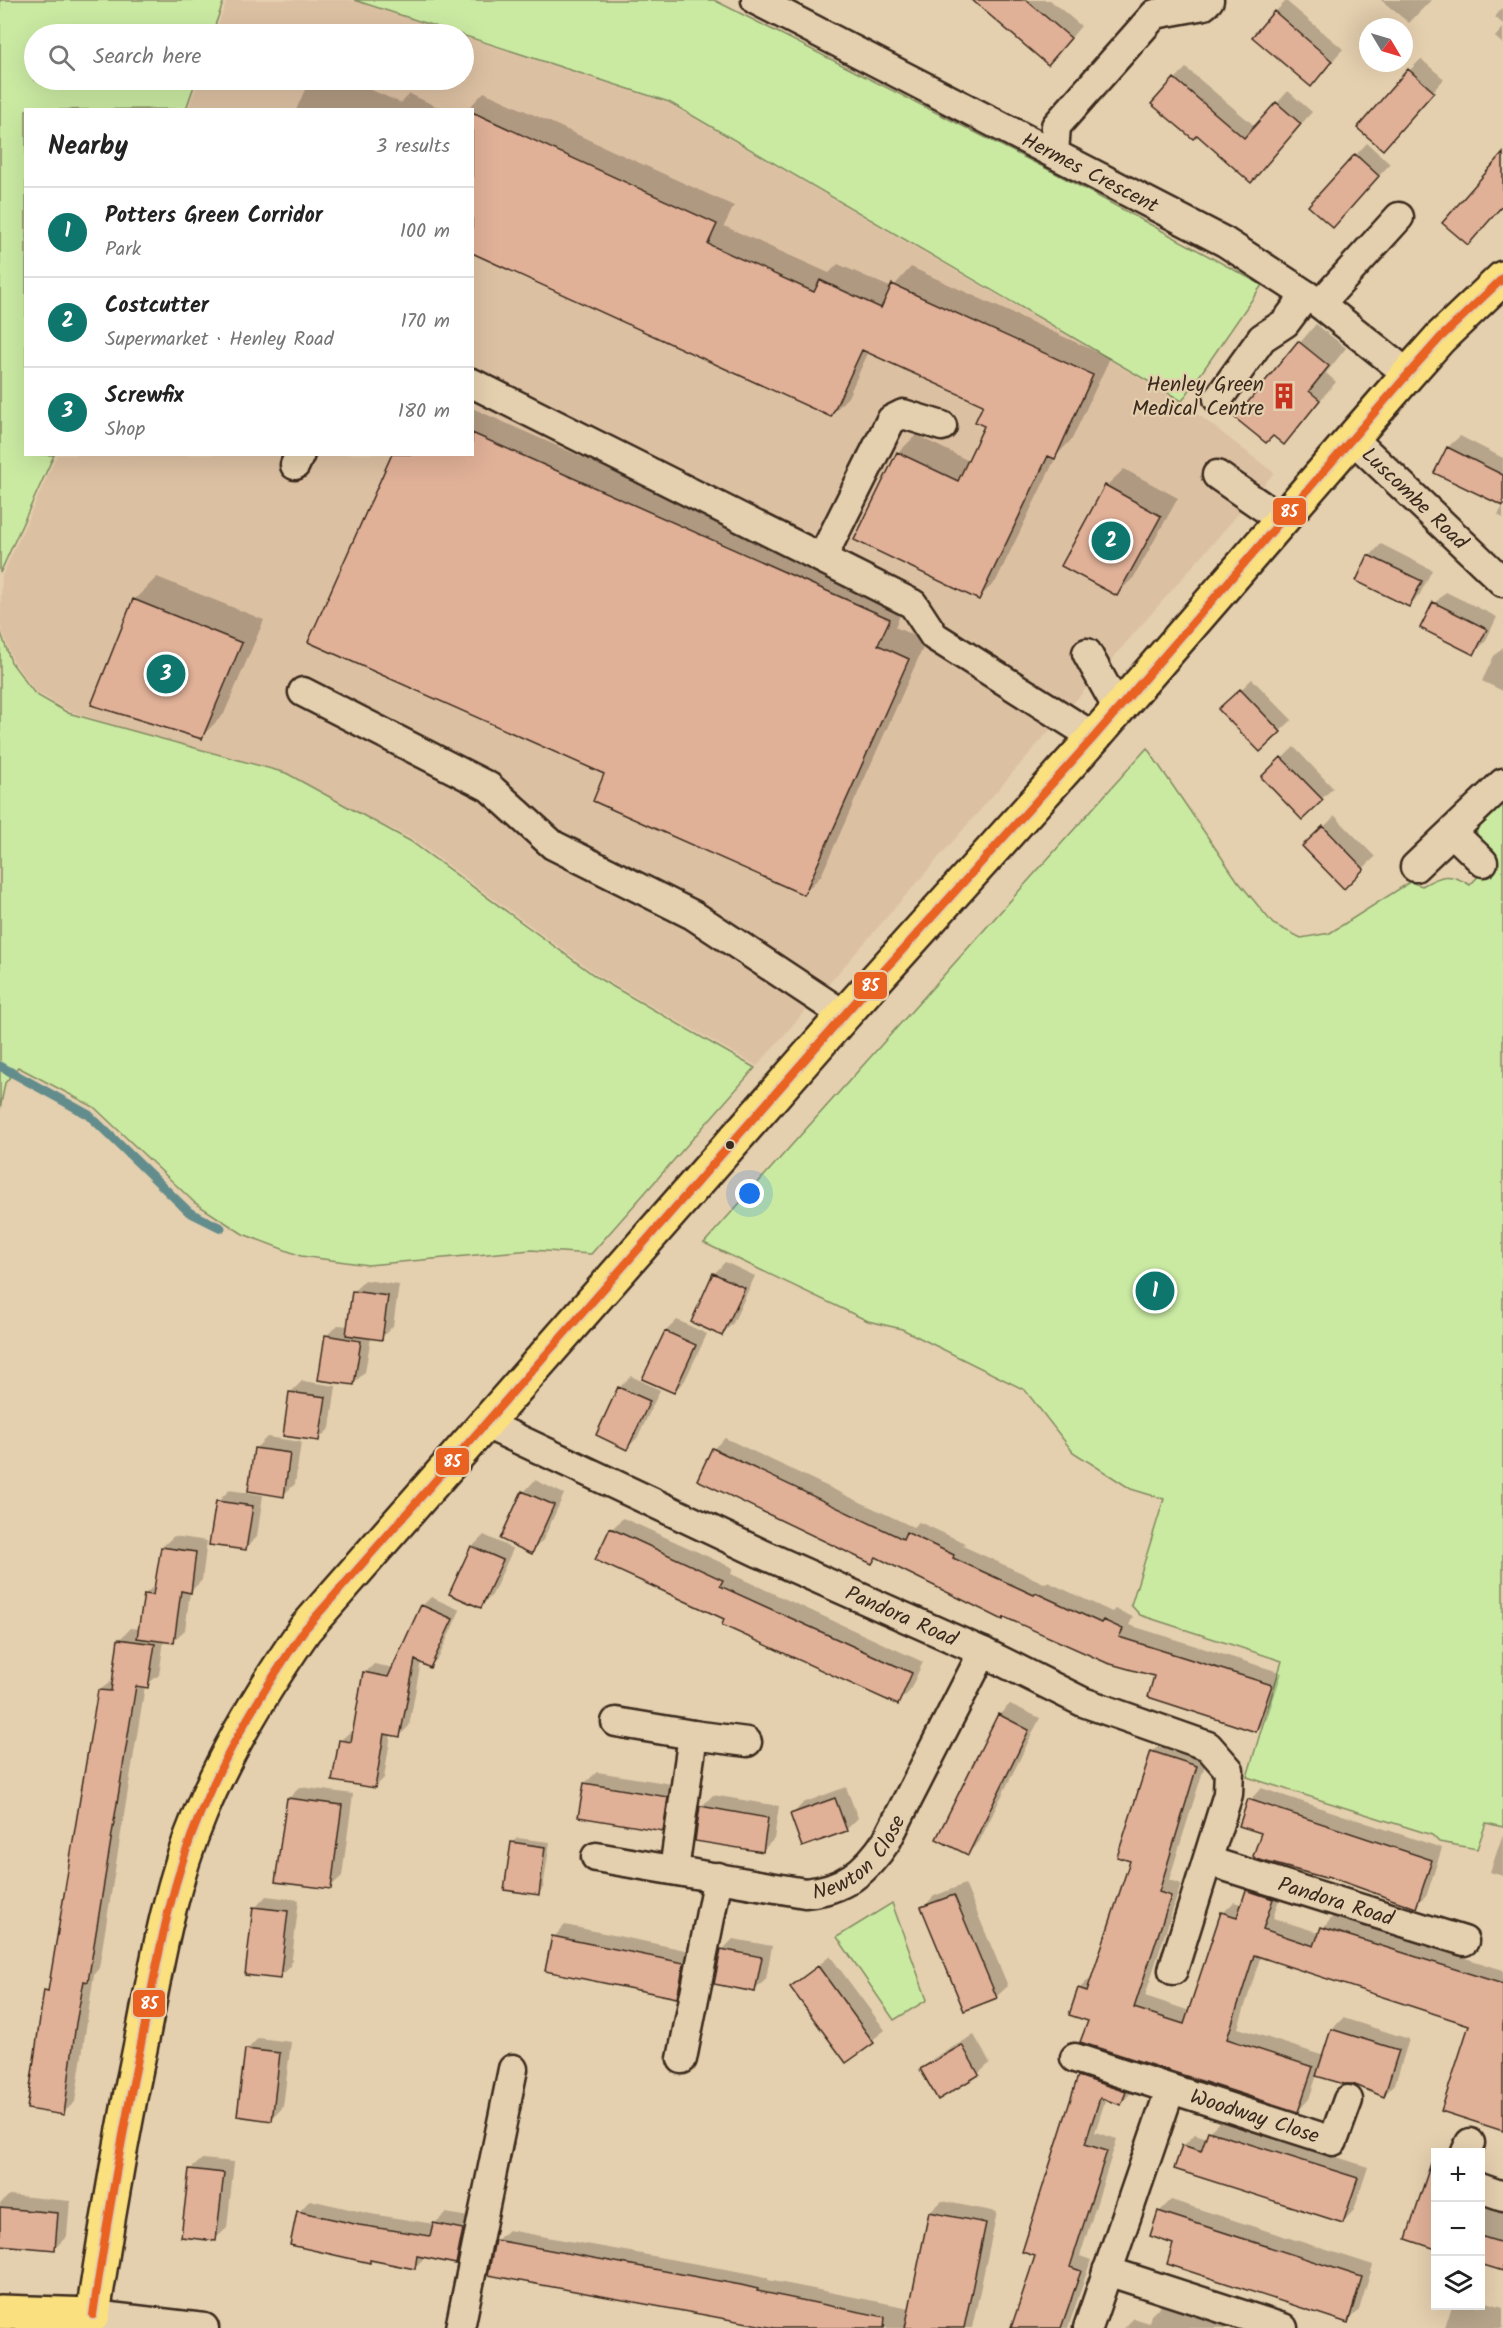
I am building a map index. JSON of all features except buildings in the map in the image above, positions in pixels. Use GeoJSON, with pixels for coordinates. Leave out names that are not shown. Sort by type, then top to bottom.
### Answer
{"type":"FeatureCollection","features":[{"type":"Feature","properties":{"kind":"main road"},"geometry":{"type":"LineString","coordinates":[[0,2312],[93,2315],[112,2188],[162,1935],[178,1874],[199,1815],[249,1714],[305,1629],[844,1015],[1118,709],[1408,374],[1440,338],[1503,278]]}},
{"type":"Feature","properties":{"kind":"street","name":"Hermes Crescent"},"geometry":{"type":"LineString","coordinates":[[756,0],[1225,242],[1313,299],[1408,374]]}},
{"type":"Feature","properties":{"kind":"street"},"geometry":{"type":"LineString","coordinates":[[1054,153],[1056,126],[1155,14],[1204,5],[1209,0]]}},
{"type":"Feature","properties":{"kind":"street"},"geometry":{"type":"LineString","coordinates":[[1218,399],[1262,338],[1285,323],[1313,299],[1399,217]]}},
{"type":"Feature","properties":{"kind":"street"},"geometry":{"type":"LineString","coordinates":[[474,383],[913,604],[934,636],[1094,736]]}},
{"type":"Feature","properties":{"kind":"street"},"geometry":{"type":"LineString","coordinates":[[822,558],[891,420],[903,414],[942,426]]}},
{"type":"Feature","properties":{"kind":"street","name":"Luscombe Road"},"geometry":{"type":"LineString","coordinates":[[1352,438],[1503,582]]}},
{"type":"Feature","properties":{"kind":"street"},"geometry":{"type":"LineString","coordinates":[[1217,475],[1282,520]]}},
{"type":"Feature","properties":{"kind":"street"},"geometry":{"type":"LineString","coordinates":[[1087,652],[1118,709]]}},
{"type":"Feature","properties":{"kind":"street"},"geometry":{"type":"LineString","coordinates":[[303,692],[489,787],[553,844],[693,915],[844,1015]]}},
{"type":"Feature","properties":{"kind":"street"},"geometry":{"type":"LineString","coordinates":[[1415,867],[1503,783]]}},
{"type":"Feature","properties":{"kind":"street"},"geometry":{"type":"LineString","coordinates":[[1453,833],[1483,862]]}},
{"type":"Feature","properties":{"kind":"street","name":"Pandora Road"},"geometry":{"type":"LineString","coordinates":[[484,1423],[760,1553],[983,1652],[1083,1702],[1208,1746],[1219,1755],[1229,1770],[1228,1794],[1173,1970]]}},
{"type":"Feature","properties":{"kind":"street","name":"Newton Close"},"geometry":{"type":"LineString","coordinates":[[596,1857],[805,1893],[826,1891],[843,1884],[861,1872],[875,1858],[887,1840],[983,1652]]}},
{"type":"Feature","properties":{"kind":"street"},"geometry":{"type":"LineString","coordinates":[[616,1722],[747,1742]]}},
{"type":"Feature","properties":{"kind":"street"},"geometry":{"type":"LineString","coordinates":[[674,1870],[693,1735]]}},
{"type":"Feature","properties":{"kind":"street","name":"Pandora Road"},"geometry":{"type":"LineString","coordinates":[[1208,1861],[1464,1941]]}},
{"type":"Feature","properties":{"kind":"street"},"geometry":{"type":"LineString","coordinates":[[682,2058],[717,1877]]}},
{"type":"Feature","properties":{"kind":"street","name":"Woodway Close"},"geometry":{"type":"LineString","coordinates":[[1075,2058],[1333,2141],[1348,2100]]}},
{"type":"Feature","properties":{"kind":"street"},"geometry":{"type":"LineString","coordinates":[[460,2328],[513,2069]]}},
{"type":"Feature","properties":{"kind":"street","name":"Woodway Close"},"geometry":{"type":"LineString","coordinates":[[1088,2328],[1170,2090]]}},
{"type":"Feature","properties":{"kind":"street"},"geometry":{"type":"LineString","coordinates":[[1485,2190],[1503,2196]]}},
{"type":"Feature","properties":{"kind":"street"},"geometry":{"type":"LineString","coordinates":[[1107,2271],[1283,2328]]}},
{"type":"Feature","properties":{"kind":"street"},"geometry":{"type":"LineString","coordinates":[[93,2315],[204,2328]]}},
{"type":"Feature","properties":{"kind":"shaded area"},"geometry":{"type":"Polygon","coordinates":[[[227,0],[350,0],[426,24],[219,24],[227,0]]]}},
{"type":"Feature","properties":{"kind":"shaded area"},"geometry":{"type":"Polygon","coordinates":[[[474,40],[668,103],[1186,405],[1274,473],[757,1066],[599,976],[411,838],[281,776],[69,711],[36,692],[13,661],[0,625],[2,576],[57,456],[474,456],[474,108],[188,108],[195,90],[474,90],[474,40]]]}},
{"type":"Feature","properties":{"kind":"green space"},"geometry":{"type":"Polygon","coordinates":[[[0,0],[224,0],[216,24],[24,24],[24,90],[193,90],[186,108],[24,108],[24,456],[54,456],[0,573],[0,0]]]}},
{"type":"Feature","properties":{"kind":"green space"},"geometry":{"type":"Polygon","coordinates":[[[354,0],[714,0],[1057,174],[1262,285],[1182,401],[669,102],[474,39],[474,24],[428,24],[354,0]]]}},
{"type":"Feature","properties":{"kind":"green space"},"geometry":{"type":"Polygon","coordinates":[[[0,630],[11,662],[35,694],[68,713],[286,773],[410,841],[598,978],[755,1068],[591,1254],[531,1250],[368,1265],[301,1256],[243,1234],[195,1203],[94,1107],[18,1067],[5,1083],[0,1109],[0,630]]]}},
{"type":"Feature","properties":{"kind":"green space"},"geometry":{"type":"Polygon","coordinates":[[[1147,748],[1237,880],[1273,924],[1301,938],[1330,933],[1410,882],[1422,886],[1446,876],[1470,885],[1488,866],[1478,842],[1477,833],[1480,820],[1503,793],[1503,1827],[1486,1823],[1477,1849],[1439,1842],[1432,1835],[1247,1777],[1282,1661],[1140,1615],[1131,1605],[1164,1499],[1131,1489],[1073,1452],[1025,1390],[902,1329],[868,1321],[704,1243],[1147,748]]]}},
{"type":"Feature","properties":{"kind":"green space"},"geometry":{"type":"Polygon","coordinates":[[[892,1903],[927,2000],[894,2020],[837,1937],[892,1903]]]}},
{"type":"Feature","properties":{"kind":"waterway"},"geometry":{"type":"LineString","coordinates":[[0,1066],[89,1115],[189,1212],[221,1228]]}},
{"type":"Feature","properties":{"kind":"transit line","name":"85"},"geometry":{"type":"LineString","coordinates":[[93,2315],[130,2100],[160,1947],[181,1866],[200,1814],[234,1742],[305,1629],[844,1015],[1094,737],[1408,374],[1440,338],[1503,278]]}},
{"type":"Feature","properties":{"kind":"place","name":"Henley Green Medical Centre"},"geometry":{"type":"Point","coordinates":[1284,396]}},
{"type":"Feature","properties":{"kind":"place","name":"Costcutter"},"geometry":{"type":"Point","coordinates":[1111,541]}},
{"type":"Feature","properties":{"kind":"place","name":"Screwfix"},"geometry":{"type":"Point","coordinates":[166,674]}},
{"type":"Feature","properties":{"kind":"place","name":"Potters Green Corridor"},"geometry":{"type":"Point","coordinates":[1155,1291]}}]}
